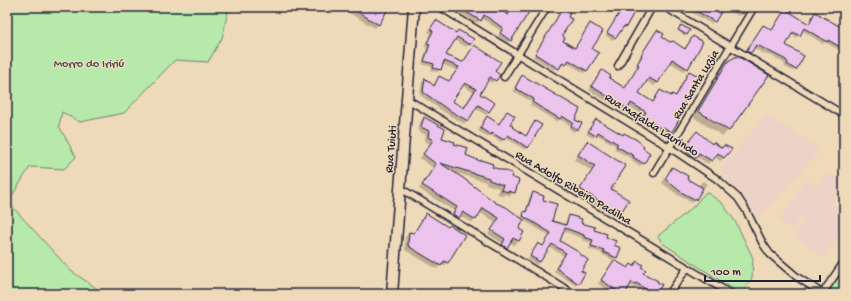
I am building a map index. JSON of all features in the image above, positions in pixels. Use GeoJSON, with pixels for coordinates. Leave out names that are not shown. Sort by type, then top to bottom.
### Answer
{"type":"FeatureCollection","features":[{"type":"Feature","properties":{"kind":"main road","name":"Rua Tuiuti"},"geometry":{"type":"LineString","coordinates":[[392,294],[414,7]]}},
{"type":"Feature","properties":{"kind":"street","name":"Rua Mafalda Laurindo"},"geometry":{"type":"LineString","coordinates":[[440,7],[670,147],[728,187],[746,210],[763,244],[770,254],[797,277],[822,294]]}},
{"type":"Feature","properties":{"kind":"street"},"geometry":{"type":"LineString","coordinates":[[504,78],[547,7]]}},
{"type":"Feature","properties":{"kind":"street"},"geometry":{"type":"LineString","coordinates":[[618,66],[652,7]]}},
{"type":"Feature","properties":{"kind":"street"},"geometry":{"type":"LineString","coordinates":[[665,7],[844,115]]}},
{"type":"Feature","properties":{"kind":"street","name":"Rua Santa Luzia"},"geometry":{"type":"LineString","coordinates":[[654,173],[754,7]]}},
{"type":"Feature","properties":{"kind":"street","name":"Rua Adolfo Ribeiro Padilha"},"geometry":{"type":"LineString","coordinates":[[407,99],[731,294]]}},
{"type":"Feature","properties":{"kind":"street"},"geometry":{"type":"LineString","coordinates":[[400,188],[574,294]]}},
{"type":"Feature","properties":{"kind":"street"},"geometry":{"type":"LineString","coordinates":[[822,294],[844,262]]}},
{"type":"Feature","properties":{"kind":"street"},"geometry":{"type":"LineString","coordinates":[[669,294],[687,268]]}},
{"type":"Feature","properties":{"kind":"shaded area"},"geometry":{"type":"Polygon","coordinates":[[[766,115],[821,149],[758,218],[720,169],[766,115]]]}},
{"type":"Feature","properties":{"kind":"shaded area"},"geometry":{"type":"Polygon","coordinates":[[[828,172],[844,184],[831,202],[841,209],[839,212],[844,215],[844,229],[823,257],[793,235],[804,221],[799,218],[791,228],[779,220],[798,194],[802,195],[797,192],[807,179],[818,187],[828,172]]]}},
{"type":"Feature","properties":{"kind":"green space","name":"Morro do Iririú"},"geometry":{"type":"Polygon","coordinates":[[[7,7],[229,7],[222,38],[208,62],[175,60],[124,113],[80,122],[62,112],[59,126],[76,157],[64,169],[30,167],[8,202],[71,271],[105,294],[7,294],[7,7]]]}},
{"type":"Feature","properties":{"kind":"green space"},"geometry":{"type":"Polygon","coordinates":[[[706,192],[722,203],[735,221],[753,258],[752,278],[741,294],[662,243],[658,236],[693,207],[706,192]]]}},
{"type":"Feature","properties":{"kind":"green space"},"geometry":{"type":"Polygon","coordinates":[[[844,269],[844,294],[827,294],[844,269]]]}},
{"type":"Feature","properties":{"kind":"building"},"geometry":{"type":"Polygon","coordinates":[[[350,7],[384,7],[388,9],[379,25],[350,7]]]}},
{"type":"Feature","properties":{"kind":"building"},"geometry":{"type":"Polygon","coordinates":[[[458,7],[489,7],[493,10],[496,7],[508,15],[513,7],[532,7],[511,41],[500,33],[503,28],[484,15],[481,21],[458,7]]]}},
{"type":"Feature","properties":{"kind":"building"},"geometry":{"type":"Polygon","coordinates":[[[623,7],[637,7],[626,27],[624,26],[616,38],[607,33],[623,7]]]}},
{"type":"Feature","properties":{"kind":"building"},"geometry":{"type":"Polygon","coordinates":[[[690,7],[724,7],[715,22],[690,7]]]}},
{"type":"Feature","properties":{"kind":"building"},"geometry":{"type":"Polygon","coordinates":[[[731,7],[747,7],[743,14],[731,7]]]}},
{"type":"Feature","properties":{"kind":"building"},"geometry":{"type":"Polygon","coordinates":[[[563,8],[570,13],[568,17],[572,19],[563,34],[565,38],[563,41],[575,48],[590,23],[603,31],[592,49],[599,53],[587,71],[569,60],[566,64],[563,62],[559,69],[535,54],[563,8]]]}},
{"type":"Feature","properties":{"kind":"building"},"geometry":{"type":"Polygon","coordinates":[[[785,9],[809,24],[815,12],[844,29],[844,44],[842,48],[828,40],[827,42],[804,28],[800,36],[793,32],[786,45],[804,56],[796,70],[787,64],[788,63],[786,60],[759,46],[756,45],[751,53],[746,51],[763,25],[772,30],[785,9]]]}},
{"type":"Feature","properties":{"kind":"building"},"geometry":{"type":"Polygon","coordinates":[[[436,20],[456,33],[458,30],[474,39],[470,45],[457,37],[446,55],[462,62],[474,45],[501,62],[495,71],[500,75],[496,81],[490,77],[480,94],[495,103],[489,112],[478,105],[468,121],[447,109],[423,92],[425,78],[434,86],[439,76],[449,81],[459,67],[444,61],[441,70],[433,68],[434,64],[424,61],[430,44],[427,43],[433,31],[430,29],[436,20]],[[465,83],[452,101],[464,108],[476,89],[465,83]]]}},
{"type":"Feature","properties":{"kind":"building"},"geometry":{"type":"Polygon","coordinates":[[[681,25],[690,30],[687,35],[678,30],[681,25]]]}},
{"type":"Feature","properties":{"kind":"building"},"geometry":{"type":"Polygon","coordinates":[[[657,30],[664,34],[662,37],[670,42],[673,41],[685,49],[693,36],[703,42],[688,69],[672,59],[658,83],[649,78],[639,93],[653,102],[660,90],[671,96],[672,94],[676,96],[689,71],[700,77],[676,116],[680,118],[672,132],[663,127],[662,129],[643,117],[646,112],[631,103],[628,109],[591,86],[602,70],[611,76],[609,78],[625,88],[639,65],[637,64],[642,56],[641,55],[657,30]]]}},
{"type":"Feature","properties":{"kind":"building"},"geometry":{"type":"Polygon","coordinates":[[[735,57],[739,57],[769,75],[729,131],[698,111],[728,61],[735,57]]]}},
{"type":"Feature","properties":{"kind":"building"},"geometry":{"type":"Polygon","coordinates":[[[522,75],[580,109],[575,120],[582,123],[578,130],[571,126],[573,123],[562,116],[560,119],[532,102],[534,99],[515,88],[522,75]]]}},
{"type":"Feature","properties":{"kind":"building"},"geometry":{"type":"Polygon","coordinates":[[[507,111],[515,116],[510,124],[513,126],[512,127],[526,136],[535,121],[542,125],[528,148],[508,135],[504,140],[492,133],[491,135],[480,128],[487,116],[499,124],[507,111]]]}},
{"type":"Feature","properties":{"kind":"building"},"geometry":{"type":"Polygon","coordinates":[[[424,117],[445,129],[442,138],[455,142],[454,144],[468,148],[466,155],[480,161],[493,164],[492,167],[512,173],[511,177],[519,180],[515,193],[508,192],[501,190],[503,185],[489,180],[489,178],[440,163],[496,203],[506,207],[524,220],[519,229],[524,232],[519,241],[513,238],[507,248],[502,245],[505,239],[491,230],[499,218],[483,208],[476,220],[463,212],[459,218],[453,214],[457,207],[422,185],[436,164],[423,154],[433,140],[428,137],[429,131],[421,127],[424,117]]]}},
{"type":"Feature","properties":{"kind":"building"},"geometry":{"type":"Polygon","coordinates":[[[596,119],[623,135],[624,133],[637,140],[644,146],[643,148],[650,153],[644,164],[633,157],[634,156],[616,146],[618,144],[598,132],[596,136],[588,131],[596,119]]]}},
{"type":"Feature","properties":{"kind":"building"},"geometry":{"type":"Polygon","coordinates":[[[697,131],[712,144],[713,142],[722,148],[724,145],[732,149],[724,158],[718,153],[712,161],[699,153],[696,158],[687,151],[690,146],[687,143],[697,131]]]}},
{"type":"Feature","properties":{"kind":"building"},"geometry":{"type":"Polygon","coordinates":[[[587,141],[626,166],[611,189],[629,200],[620,214],[580,189],[595,166],[578,155],[587,141]]]}},
{"type":"Feature","properties":{"kind":"building"},"geometry":{"type":"Polygon","coordinates":[[[672,167],[688,176],[687,179],[703,188],[696,200],[681,192],[665,179],[672,167]]]}},
{"type":"Feature","properties":{"kind":"building"},"geometry":{"type":"Polygon","coordinates":[[[533,192],[544,196],[543,200],[557,204],[552,221],[566,225],[569,215],[582,219],[581,223],[595,227],[594,230],[607,234],[606,237],[616,241],[614,245],[621,248],[617,258],[603,252],[604,250],[591,246],[593,240],[565,228],[560,241],[580,253],[588,260],[581,271],[585,273],[579,284],[556,268],[566,253],[552,244],[540,262],[530,256],[538,243],[543,246],[551,233],[523,216],[524,211],[526,212],[533,192]]]}},
{"type":"Feature","properties":{"kind":"building"},"geometry":{"type":"Polygon","coordinates":[[[426,213],[448,227],[450,225],[465,235],[448,263],[444,261],[441,266],[408,246],[409,232],[414,233],[426,213]]]}},
{"type":"Feature","properties":{"kind":"building"},"geometry":{"type":"Polygon","coordinates":[[[614,260],[628,268],[631,264],[634,266],[637,261],[643,265],[641,267],[646,270],[643,273],[662,284],[657,294],[654,294],[632,282],[625,294],[622,294],[601,280],[614,260]]]}}]}
